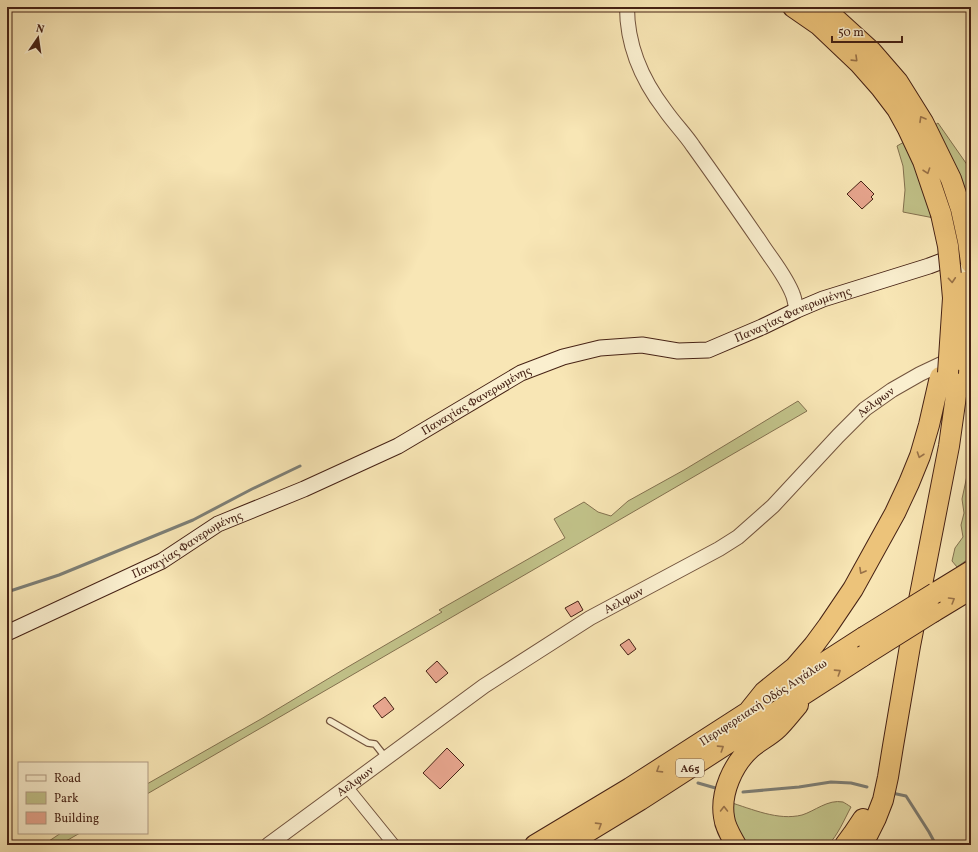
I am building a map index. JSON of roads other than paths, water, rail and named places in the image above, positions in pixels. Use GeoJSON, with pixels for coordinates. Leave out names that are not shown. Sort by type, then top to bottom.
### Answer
{"type":"FeatureCollection","features":[{"type":"Feature","properties":{"kind":"highway"},"geometry":{"type":"LineString","coordinates":[[793,7],[819,25],[859,63],[881,88],[896,109],[968,241],[971,263]]}},
{"type":"Feature","properties":{"kind":"highway"},"geometry":{"type":"LineString","coordinates":[[748,712],[764,692],[795,667],[814,645],[856,582],[895,513],[909,483],[950,372],[964,343],[966,298],[961,243],[952,211],[946,176],[939,154],[924,122],[898,82],[872,52],[822,7]]}},
{"type":"Feature","properties":{"kind":"highway"},"geometry":{"type":"LineString","coordinates":[[861,845],[876,818],[883,800],[910,646],[949,446],[951,326],[953,298],[948,246],[952,211]]}},
{"type":"Feature","properties":{"kind":"highway"},"geometry":{"type":"LineString","coordinates":[[845,845],[854,834],[862,819],[879,766],[950,372]]}},
{"type":"Feature","properties":{"kind":"highway","name":"Περιφερειακή Οδός Αιγάλεω"},"geometry":{"type":"LineString","coordinates":[[535,845],[630,788],[748,712],[863,646],[934,602],[971,571]]}},
{"type":"Feature","properties":{"kind":"highway","name":"Περιφερειακή Οδός Αιγάλεω"},"geometry":{"type":"LineString","coordinates":[[934,602],[971,589]]}},
{"type":"Feature","properties":{"kind":"highway","name":"Περιφερειακή Οδός Αιγάλεω"},"geometry":{"type":"LineString","coordinates":[[566,845],[646,796],[812,688],[863,646]]}},
{"type":"Feature","properties":{"kind":"highway"},"geometry":{"type":"LineString","coordinates":[[736,845],[728,831],[724,817],[726,788],[732,772],[750,749],[777,729],[812,688]]}},
{"type":"Feature","properties":{"kind":"main road","name":"Παναγίας Φανερωμένης"},"geometry":{"type":"LineString","coordinates":[[7,633],[162,561],[218,524],[398,446],[521,373],[563,357],[600,348],[642,345],[678,351],[708,350],[823,299],[929,266],[971,250]]}},
{"type":"Feature","properties":{"kind":"street"},"geometry":{"type":"LineString","coordinates":[[627,7],[627,18],[633,52],[640,70],[664,110],[688,139],[786,280],[793,295],[797,310]]}},
{"type":"Feature","properties":{"kind":"street","name":"Αελφων"},"geometry":{"type":"LineString","coordinates":[[268,845],[484,686],[590,618],[719,549],[738,537],[773,506],[864,410],[892,390],[920,374],[971,350]]}},
{"type":"Feature","properties":{"kind":"street"},"geometry":{"type":"LineString","coordinates":[[347,787],[394,845]]}},
{"type":"Feature","properties":{"kind":"lane"},"geometry":{"type":"LineString","coordinates":[[330,721],[368,743],[375,744],[386,758]]}},
{"type":"Feature","properties":{"kind":"waterway"},"geometry":{"type":"LineString","coordinates":[[7,592],[59,575],[193,520],[300,466]]}},
{"type":"Feature","properties":{"kind":"waterway"},"geometry":{"type":"LineString","coordinates":[[743,792],[799,787],[831,782],[851,783],[867,787]]}},
{"type":"Feature","properties":{"kind":"waterway"},"geometry":{"type":"LineString","coordinates":[[698,783],[719,789]]}},
{"type":"Feature","properties":{"kind":"waterway"},"geometry":{"type":"LineString","coordinates":[[892,793],[906,796],[936,845]]}}]}
